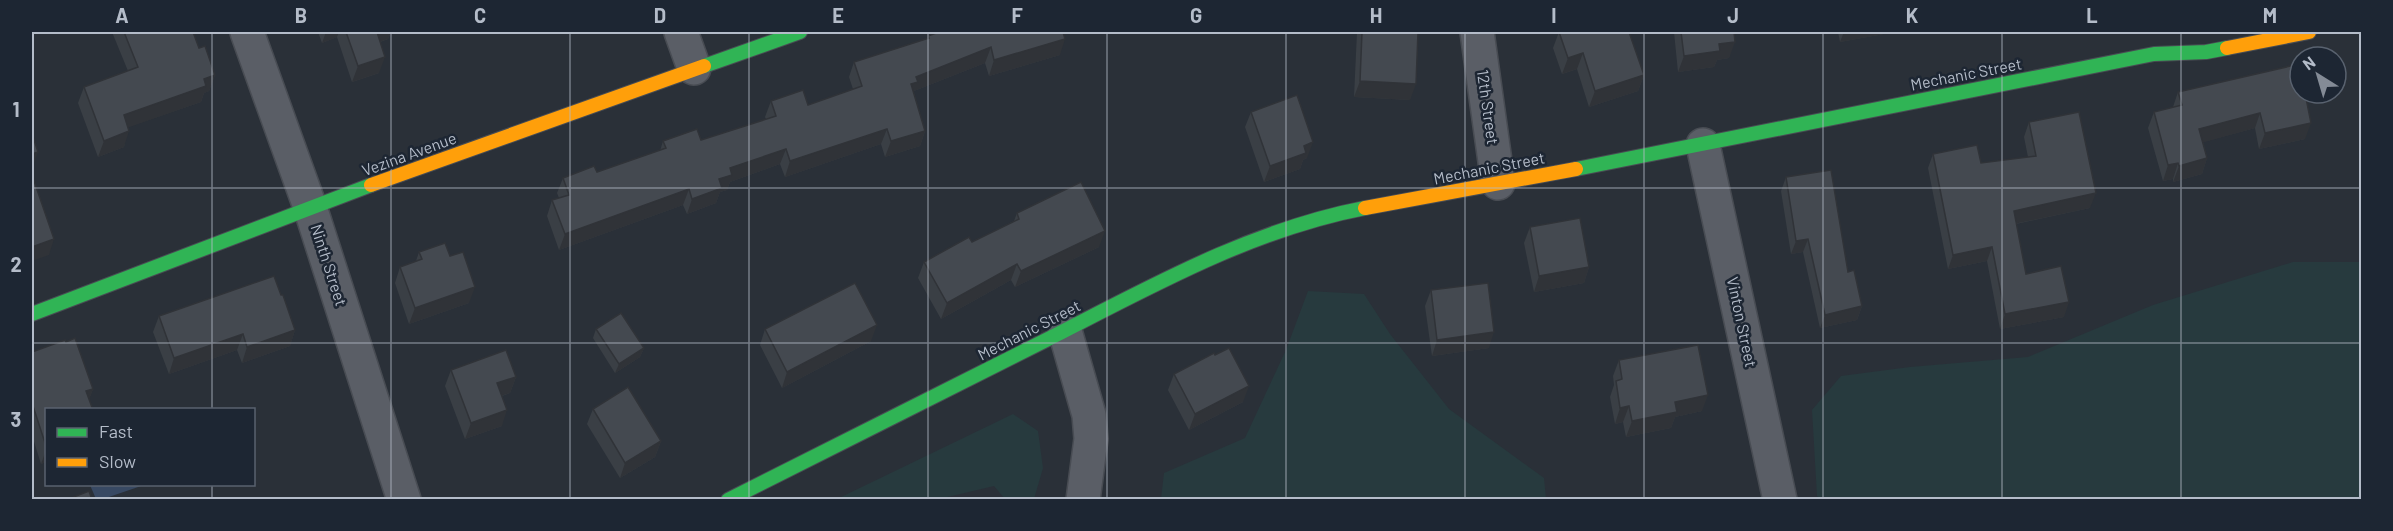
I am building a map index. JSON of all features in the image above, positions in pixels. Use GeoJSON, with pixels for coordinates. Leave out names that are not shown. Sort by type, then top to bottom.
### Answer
{"type":"FeatureCollection","features":[{"type":"Feature","properties":{"kind":"main road","name":"Vezina Avenue"},"geometry":{"type":"LineString","coordinates":[[32,314],[141,274],[310,207],[800,32]]}},
{"type":"Feature","properties":{"kind":"main road","name":"Mechanic Street"},"geometry":{"type":"LineString","coordinates":[[728,500],[1174,275],[1241,244],[1270,235],[1361,209],[1703,144],[2154,54],[2206,52],[2309,32]]}},
{"type":"Feature","properties":{"kind":"main road"},"geometry":{"type":"LineString","coordinates":[[2154,54],[2184,40]]}},
{"type":"Feature","properties":{"kind":"street","name":"Ninth Street"},"geometry":{"type":"LineString","coordinates":[[247,32],[310,207],[404,500]]}},
{"type":"Feature","properties":{"kind":"street"},"geometry":{"type":"LineString","coordinates":[[681,32],[694,68]]}},
{"type":"Feature","properties":{"kind":"street","name":"12th Street"},"geometry":{"type":"LineString","coordinates":[[1477,32],[1498,183]]}},
{"type":"Feature","properties":{"kind":"street","name":"Vinton Street"},"geometry":{"type":"LineString","coordinates":[[1703,144],[1780,500]]}},
{"type":"Feature","properties":{"kind":"street"},"geometry":{"type":"LineString","coordinates":[[1065,331],[1089,415],[1091,439],[1083,500]]}},
{"type":"Feature","properties":{"kind":"green space"},"geometry":{"type":"Polygon","coordinates":[[[2293,262],[2361,262],[2361,499],[1822,500],[1817,496],[1812,410],[1841,376],[1910,367],[2028,357],[2153,305],[2293,262]]]}},
{"type":"Feature","properties":{"kind":"green space"},"geometry":{"type":"Polygon","coordinates":[[[1308,291],[1364,294],[1390,334],[1449,409],[1544,478],[1546,499],[1161,499],[1164,473],[1245,438],[1286,350],[1308,291]]]}},
{"type":"Feature","properties":{"kind":"green space"},"geometry":{"type":"Polygon","coordinates":[[[1013,414],[1038,431],[1043,468],[1034,499],[1005,499],[994,486],[939,499],[837,499],[1013,414]]]}},
{"type":"Feature","properties":{"kind":"water"},"geometry":{"type":"Polygon","coordinates":[[[91,486],[141,486],[103,499],[96,499],[91,486]]]}},
{"type":"Feature","properties":{"kind":"building"},"geometry":{"type":"Polygon","coordinates":[[[124,32],[193,32],[199,48],[205,46],[215,75],[204,79],[206,86],[124,115],[129,131],[104,141],[84,87],[138,67],[124,32]]]}},
{"type":"Feature","properties":{"kind":"building"},"geometry":{"type":"Polygon","coordinates":[[[346,32],[377,32],[385,57],[358,66],[346,32]]]}},
{"type":"Feature","properties":{"kind":"building"},"geometry":{"type":"Polygon","coordinates":[[[939,32],[1063,32],[1065,39],[994,60],[991,47],[916,77],[918,82],[911,84],[925,131],[891,141],[887,129],[790,161],[786,149],[730,168],[732,175],[719,179],[722,188],[692,199],[689,189],[565,234],[552,200],[569,195],[563,178],[594,166],[597,172],[666,148],[663,141],[697,129],[701,140],[776,116],[771,101],[803,90],[808,105],[862,86],[854,62],[929,38],[928,36],[939,32]]]}},
{"type":"Feature","properties":{"kind":"building"},"geometry":{"type":"Polygon","coordinates":[[[1362,32],[1418,32],[1416,84],[1360,81],[1362,32]]]}},
{"type":"Feature","properties":{"kind":"building"},"geometry":{"type":"Polygon","coordinates":[[[1559,32],[1629,32],[1644,75],[1595,91],[1583,53],[1568,58],[1559,32]]]}},
{"type":"Feature","properties":{"kind":"building"},"geometry":{"type":"Polygon","coordinates":[[[1681,32],[1734,32],[1735,42],[1719,44],[1720,51],[1684,56],[1681,32]]]}},
{"type":"Feature","properties":{"kind":"building"},"geometry":{"type":"Polygon","coordinates":[[[2288,67],[2288,105],[2307,105],[2311,123],[2265,133],[2260,113],[2199,129],[2207,158],[2179,166],[2178,163],[2168,165],[2154,112],[2182,105],[2178,92],[2288,67]]]}},
{"type":"Feature","properties":{"kind":"building"},"geometry":{"type":"Polygon","coordinates":[[[1297,95],[1313,142],[1304,146],[1306,153],[1270,166],[1251,112],[1297,95]]]}},
{"type":"Feature","properties":{"kind":"building"},"geometry":{"type":"Polygon","coordinates":[[[2079,112],[2096,193],[2014,211],[2026,274],[2061,266],[2069,302],[2005,314],[1992,247],[1953,255],[1933,154],[1977,145],[1981,163],[2036,156],[2029,122],[2079,112]]]}},
{"type":"Feature","properties":{"kind":"building"},"geometry":{"type":"Polygon","coordinates":[[[32,134],[38,152],[32,154],[32,134]]]}},
{"type":"Feature","properties":{"kind":"building"},"geometry":{"type":"Polygon","coordinates":[[[1831,170],[1848,272],[1854,270],[1862,306],[1825,315],[1808,239],[1796,241],[1786,177],[1831,170]]]}},
{"type":"Feature","properties":{"kind":"building"},"geometry":{"type":"Polygon","coordinates":[[[32,175],[54,239],[32,247],[32,175]]]}},
{"type":"Feature","properties":{"kind":"building"},"geometry":{"type":"Polygon","coordinates":[[[1081,182],[1105,231],[1021,271],[1017,264],[947,303],[924,262],[969,237],[972,242],[1019,219],[1017,213],[1081,182]]]}},
{"type":"Feature","properties":{"kind":"building"},"geometry":{"type":"Polygon","coordinates":[[[1580,218],[1589,267],[1539,276],[1530,227],[1580,218]]]}},
{"type":"Feature","properties":{"kind":"building"},"geometry":{"type":"Polygon","coordinates":[[[445,243],[450,256],[463,252],[475,287],[415,308],[400,267],[422,259],[419,252],[445,243]]]}},
{"type":"Feature","properties":{"kind":"building"},"geometry":{"type":"Polygon","coordinates":[[[274,276],[295,330],[247,347],[243,334],[174,358],[159,316],[274,276]]]}},
{"type":"Feature","properties":{"kind":"building"},"geometry":{"type":"Polygon","coordinates":[[[855,283],[877,325],[787,372],[765,329],[855,283]]]}},
{"type":"Feature","properties":{"kind":"building"},"geometry":{"type":"Polygon","coordinates":[[[1488,283],[1494,332],[1437,340],[1431,290],[1488,283]]]}},
{"type":"Feature","properties":{"kind":"building"},"geometry":{"type":"Polygon","coordinates":[[[621,313],[644,348],[619,364],[596,329],[621,313]]]}},
{"type":"Feature","properties":{"kind":"building"},"geometry":{"type":"Polygon","coordinates":[[[75,338],[93,389],[86,391],[92,408],[45,408],[45,443],[32,403],[32,352],[65,340],[66,342],[75,338]]]}},
{"type":"Feature","properties":{"kind":"building"},"geometry":{"type":"Polygon","coordinates":[[[1698,345],[1708,395],[1675,402],[1677,412],[1632,421],[1629,406],[1620,408],[1616,381],[1622,379],[1619,360],[1698,345]]]}},
{"type":"Feature","properties":{"kind":"building"},"geometry":{"type":"Polygon","coordinates":[[[1229,348],[1249,386],[1195,414],[1174,374],[1214,353],[1215,355],[1229,348]]]}},
{"type":"Feature","properties":{"kind":"building"},"geometry":{"type":"Polygon","coordinates":[[[506,350],[516,377],[497,383],[507,410],[471,423],[451,370],[506,350]]]}},
{"type":"Feature","properties":{"kind":"building"},"geometry":{"type":"Polygon","coordinates":[[[628,387],[661,441],[625,463],[593,409],[628,387]]]}},
{"type":"Feature","properties":{"kind":"building"},"geometry":{"type":"Polygon","coordinates":[[[89,491],[92,500],[66,500],[89,491]]]}},
{"type":"Feature","properties":{"kind":"traffic: fast"},"geometry":{"type":"LineString","coordinates":[[704,66],[800,32]]}},
{"type":"Feature","properties":{"kind":"traffic: fast"},"geometry":{"type":"LineString","coordinates":[[1576,169],[2154,54],[2206,52],[2227,48]]}},
{"type":"Feature","properties":{"kind":"traffic: fast"},"geometry":{"type":"LineString","coordinates":[[32,314],[371,185]]}},
{"type":"Feature","properties":{"kind":"traffic: fast"},"geometry":{"type":"LineString","coordinates":[[728,500],[1206,260],[1284,230],[1324,217],[1365,208]]}},
{"type":"Feature","properties":{"kind":"traffic: slow"},"geometry":{"type":"LineString","coordinates":[[2227,48],[2309,32]]}},
{"type":"Feature","properties":{"kind":"traffic: slow"},"geometry":{"type":"LineString","coordinates":[[371,185],[704,66]]}},
{"type":"Feature","properties":{"kind":"traffic: slow"},"geometry":{"type":"LineString","coordinates":[[1365,208],[1576,169]]}}]}
